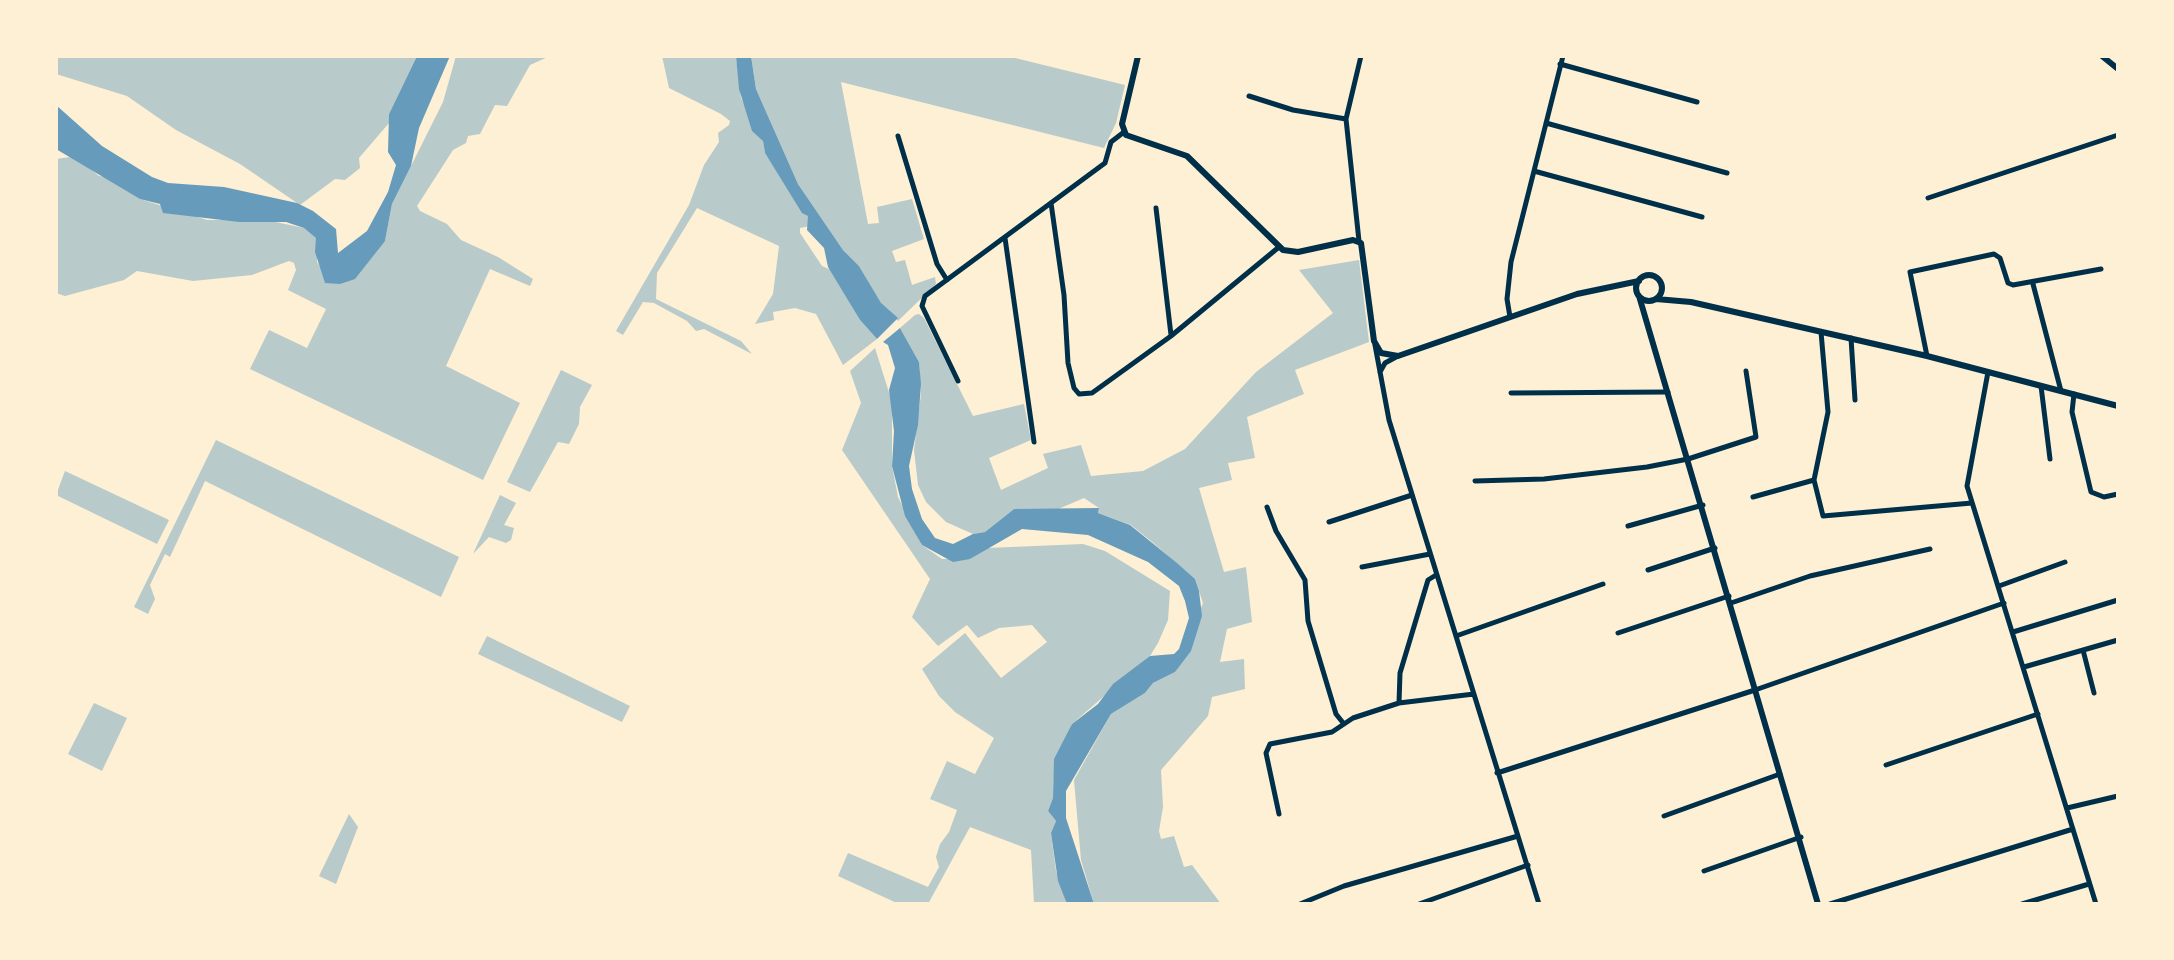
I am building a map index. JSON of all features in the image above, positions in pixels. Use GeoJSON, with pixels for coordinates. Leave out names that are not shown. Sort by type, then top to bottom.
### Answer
{"type":"FeatureCollection","features":[{"type":"Feature","properties":{"kind":"street"},"geometry":{"type":"LineString","coordinates":[[1361,56],[1346,119],[1359,241],[1364,251],[1379,377],[1436,575],[1539,904]]}},
{"type":"Feature","properties":{"kind":"street"},"geometry":{"type":"LineString","coordinates":[[1510,317],[1507,299],[1511,262],[1563,56]]}},
{"type":"Feature","properties":{"kind":"street"},"geometry":{"type":"LineString","coordinates":[[2102,56],[2118,69]]}},
{"type":"Feature","properties":{"kind":"street"},"geometry":{"type":"LineString","coordinates":[[1124,132],[1122,124],[1136,57]]}},
{"type":"Feature","properties":{"kind":"street"},"geometry":{"type":"LineString","coordinates":[[1560,64],[1697,102]]}},
{"type":"Feature","properties":{"kind":"street"},"geometry":{"type":"LineString","coordinates":[[1249,96],[1293,110],[1346,119]]}},
{"type":"Feature","properties":{"kind":"street"},"geometry":{"type":"LineString","coordinates":[[1546,123],[1727,173]]}},
{"type":"Feature","properties":{"kind":"street"},"geometry":{"type":"LineString","coordinates":[[1124,132],[1187,156],[1279,247],[1298,252],[1359,241]]}},
{"type":"Feature","properties":{"kind":"street"},"geometry":{"type":"LineString","coordinates":[[958,381],[922,306],[925,296],[1105,163],[1111,142],[1124,132]]}},
{"type":"Feature","properties":{"kind":"street"},"geometry":{"type":"LineString","coordinates":[[1928,198],[2118,135]]}},
{"type":"Feature","properties":{"kind":"street"},"geometry":{"type":"LineString","coordinates":[[898,136],[937,264],[947,280]]}},
{"type":"Feature","properties":{"kind":"street"},"geometry":{"type":"LineString","coordinates":[[1534,171],[1702,217]]}},
{"type":"Feature","properties":{"kind":"street"},"geometry":{"type":"LineString","coordinates":[[1051,203],[1064,295],[1068,363],[1076,392],[1092,393],[1171,336],[1279,247]]}},
{"type":"Feature","properties":{"kind":"street"},"geometry":{"type":"LineString","coordinates":[[1156,208],[1171,336]]}},
{"type":"Feature","properties":{"kind":"street"},"geometry":{"type":"LineString","coordinates":[[1005,237],[1034,442]]}},
{"type":"Feature","properties":{"kind":"street"},"geometry":{"type":"LineString","coordinates":[[1927,356],[1910,272],[1994,254],[2000,258],[2008,283],[2033,284],[2101,269]]}},
{"type":"Feature","properties":{"kind":"street"},"geometry":{"type":"LineString","coordinates":[[1379,377],[1385,363],[1398,356],[1586,291],[1616,288],[1649,276],[1660,281],[1670,294],[1691,302],[1927,356],[2118,406]]}},
{"type":"Feature","properties":{"kind":"street"},"geometry":{"type":"LineString","coordinates":[[1639,281],[1638,294],[1801,837],[1818,904]]}},
{"type":"Feature","properties":{"kind":"street"},"geometry":{"type":"LineString","coordinates":[[1647,320],[1654,300],[1662,289],[1660,281]]}},
{"type":"Feature","properties":{"kind":"street"},"geometry":{"type":"LineString","coordinates":[[2033,284],[2061,391]]}},
{"type":"Feature","properties":{"kind":"street"},"geometry":{"type":"LineString","coordinates":[[1616,288],[1654,300],[1691,302]]}},
{"type":"Feature","properties":{"kind":"street"},"geometry":{"type":"LineString","coordinates":[[1821,332],[1828,412],[1814,480],[1821,514],[1826,518],[1972,503]]}},
{"type":"Feature","properties":{"kind":"street"},"geometry":{"type":"LineString","coordinates":[[1851,338],[1855,400]]}},
{"type":"Feature","properties":{"kind":"street"},"geometry":{"type":"LineString","coordinates":[[1374,341],[1381,353],[1398,356]]}},
{"type":"Feature","properties":{"kind":"street"},"geometry":{"type":"LineString","coordinates":[[1475,481],[1544,479],[1688,459],[1756,437],[1746,371]]}},
{"type":"Feature","properties":{"kind":"street"},"geometry":{"type":"LineString","coordinates":[[1988,372],[1968,472],[1972,503],[2096,904]]}},
{"type":"Feature","properties":{"kind":"street"},"geometry":{"type":"LineString","coordinates":[[2041,386],[2050,459]]}},
{"type":"Feature","properties":{"kind":"street"},"geometry":{"type":"LineString","coordinates":[[1511,393],[1668,392]]}},
{"type":"Feature","properties":{"kind":"street"},"geometry":{"type":"LineString","coordinates":[[2074,394],[2072,412],[2091,492],[2104,497],[2118,494]]}},
{"type":"Feature","properties":{"kind":"street"},"geometry":{"type":"LineString","coordinates":[[1753,497],[1814,480]]}},
{"type":"Feature","properties":{"kind":"street"},"geometry":{"type":"LineString","coordinates":[[1329,522],[1412,495]]}},
{"type":"Feature","properties":{"kind":"street"},"geometry":{"type":"LineString","coordinates":[[1628,526],[1703,505]]}},
{"type":"Feature","properties":{"kind":"street"},"geometry":{"type":"LineString","coordinates":[[1267,507],[1276,531],[1305,580],[1308,621],[1336,714],[1344,724]]}},
{"type":"Feature","properties":{"kind":"street"},"geometry":{"type":"LineString","coordinates":[[1648,570],[1715,548]]}},
{"type":"Feature","properties":{"kind":"street"},"geometry":{"type":"LineString","coordinates":[[1618,633],[1810,576],[1930,549]]}},
{"type":"Feature","properties":{"kind":"street"},"geometry":{"type":"LineString","coordinates":[[1362,567],[1430,554]]}},
{"type":"Feature","properties":{"kind":"street"},"geometry":{"type":"LineString","coordinates":[[1999,586],[2065,562]]}},
{"type":"Feature","properties":{"kind":"street"},"geometry":{"type":"LineString","coordinates":[[1399,703],[1400,673],[1428,580],[1436,575]]}},
{"type":"Feature","properties":{"kind":"street"},"geometry":{"type":"LineString","coordinates":[[1456,636],[1603,584]]}},
{"type":"Feature","properties":{"kind":"street"},"geometry":{"type":"LineString","coordinates":[[2013,632],[2118,600]]}},
{"type":"Feature","properties":{"kind":"street"},"geometry":{"type":"LineString","coordinates":[[1497,773],[1755,690],[2004,603]]}},
{"type":"Feature","properties":{"kind":"street"},"geometry":{"type":"LineString","coordinates":[[2024,667],[2118,640]]}},
{"type":"Feature","properties":{"kind":"street"},"geometry":{"type":"LineString","coordinates":[[2083,650],[2094,693]]}},
{"type":"Feature","properties":{"kind":"street"},"geometry":{"type":"LineString","coordinates":[[1279,814],[1267,747],[1274,742],[1332,732],[1344,724],[1399,703],[1474,694]]}},
{"type":"Feature","properties":{"kind":"street"},"geometry":{"type":"LineString","coordinates":[[1886,765],[2038,714]]}},
{"type":"Feature","properties":{"kind":"street"},"geometry":{"type":"LineString","coordinates":[[1664,816],[1780,774]]}},
{"type":"Feature","properties":{"kind":"street"},"geometry":{"type":"LineString","coordinates":[[2067,808],[2118,796]]}},
{"type":"Feature","properties":{"kind":"street"},"geometry":{"type":"LineString","coordinates":[[1830,904],[2073,829]]}},
{"type":"Feature","properties":{"kind":"street"},"geometry":{"type":"LineString","coordinates":[[1300,904],[1344,886],[1518,836]]}},
{"type":"Feature","properties":{"kind":"street"},"geometry":{"type":"LineString","coordinates":[[1704,871],[1801,837]]}},
{"type":"Feature","properties":{"kind":"street"},"geometry":{"type":"LineString","coordinates":[[1419,904],[1528,865]]}},
{"type":"Feature","properties":{"kind":"street"},"geometry":{"type":"LineString","coordinates":[[2022,904],[2089,884]]}},
{"type":"Feature","properties":{"kind":"shaded area"},"geometry":{"type":"Polygon","coordinates":[[[56,56],[417,56],[389,114],[389,123],[359,158],[360,168],[345,180],[335,179],[300,205],[240,164],[176,130],[127,96],[56,74],[56,56]]]}},
{"type":"Feature","properties":{"kind":"shaded area"},"geometry":{"type":"Polygon","coordinates":[[[456,56],[550,56],[530,65],[507,106],[495,105],[480,134],[468,136],[466,143],[453,150],[417,206],[420,211],[447,224],[461,240],[498,257],[533,279],[530,286],[490,269],[446,366],[520,403],[483,480],[250,369],[269,330],[307,348],[326,309],[288,290],[296,270],[294,263],[289,261],[252,275],[193,281],[137,271],[124,280],[65,296],[56,293],[56,159],[70,157],[99,176],[109,177],[140,199],[207,220],[266,220],[304,228],[317,238],[317,262],[324,273],[385,241],[392,204],[443,102],[456,56]]]}},
{"type":"Feature","properties":{"kind":"shaded area"},"geometry":{"type":"Polygon","coordinates":[[[662,56],[736,56],[741,98],[763,141],[765,153],[808,216],[810,226],[800,228],[800,233],[822,266],[831,270],[860,320],[877,339],[843,365],[816,314],[795,308],[773,312],[774,320],[755,324],[773,294],[779,246],[697,208],[657,273],[656,299],[741,341],[752,354],[704,329],[696,331],[687,321],[654,303],[643,302],[623,335],[616,331],[689,205],[704,165],[719,142],[718,133],[730,121],[669,88],[662,56]]]}},
{"type":"Feature","properties":{"kind":"shaded area"},"geometry":{"type":"Polygon","coordinates":[[[751,56],[1007,56],[1125,85],[1116,123],[1104,148],[841,82],[868,224],[879,223],[877,207],[912,199],[924,239],[892,251],[896,262],[905,260],[912,285],[935,277],[936,284],[898,321],[881,304],[859,266],[843,250],[798,184],[756,89],[751,56]]]}},
{"type":"Feature","properties":{"kind":"shaded area"},"geometry":{"type":"Polygon","coordinates":[[[1359,260],[1369,342],[1295,370],[1304,394],[1247,417],[1255,458],[1228,463],[1232,480],[1199,488],[1224,572],[1246,567],[1252,622],[1227,629],[1220,662],[1244,659],[1245,689],[1212,697],[1208,716],[1161,770],[1163,807],[1159,831],[1161,839],[1174,836],[1184,867],[1192,865],[1221,904],[1094,904],[1081,860],[1074,780],[1111,714],[1145,693],[1153,683],[1175,672],[1203,603],[1195,579],[1131,525],[1098,513],[1099,508],[1084,498],[1056,510],[1014,509],[985,532],[973,534],[946,522],[926,502],[918,485],[914,450],[921,394],[919,362],[900,328],[915,315],[924,318],[973,416],[1024,404],[1031,440],[989,458],[1001,490],[1048,468],[1043,454],[1081,445],[1091,476],[1143,471],[1185,449],[1256,372],[1333,313],[1299,270],[1359,260]]]}},
{"type":"Feature","properties":{"kind":"shaded area"},"geometry":{"type":"Polygon","coordinates":[[[875,348],[892,402],[892,466],[898,497],[922,545],[942,559],[970,559],[987,548],[1083,544],[1105,551],[1170,591],[1168,620],[1150,656],[1072,724],[1054,774],[1053,798],[1048,811],[1056,821],[1051,833],[1056,871],[1067,904],[1034,904],[1031,850],[970,827],[928,904],[899,904],[838,876],[848,853],[928,887],[939,867],[936,857],[940,844],[949,832],[957,810],[930,799],[947,761],[975,774],[994,738],[955,712],[939,696],[922,669],[965,633],[1001,678],[1047,642],[1032,625],[999,628],[978,638],[967,625],[938,646],[912,617],[930,579],[842,450],[861,403],[850,371],[875,348]]]}},
{"type":"Feature","properties":{"kind":"shaded area"},"geometry":{"type":"Polygon","coordinates":[[[561,370],[592,385],[580,407],[579,424],[569,444],[558,442],[530,492],[507,482],[561,370]]]}},
{"type":"Feature","properties":{"kind":"shaded area"},"geometry":{"type":"Polygon","coordinates":[[[216,440],[459,557],[441,597],[205,481],[170,557],[165,554],[150,585],[155,599],[148,614],[134,607],[216,440]]]}},
{"type":"Feature","properties":{"kind":"shaded area"},"geometry":{"type":"Polygon","coordinates":[[[65,471],[169,520],[157,544],[56,495],[65,471]]]}},
{"type":"Feature","properties":{"kind":"shaded area"},"geometry":{"type":"Polygon","coordinates":[[[500,495],[516,503],[504,525],[514,528],[511,540],[506,543],[489,537],[473,554],[500,495]]]}},
{"type":"Feature","properties":{"kind":"shaded area"},"geometry":{"type":"Polygon","coordinates":[[[487,636],[630,706],[622,722],[478,654],[487,636]]]}},
{"type":"Feature","properties":{"kind":"shaded area"},"geometry":{"type":"Polygon","coordinates":[[[94,703],[127,718],[102,771],[68,754],[94,703]]]}},
{"type":"Feature","properties":{"kind":"shaded area"},"geometry":{"type":"Polygon","coordinates":[[[349,814],[358,827],[336,884],[319,876],[349,814]]]}},
{"type":"Feature","properties":{"kind":"water"},"geometry":{"type":"Polygon","coordinates":[[[417,56],[450,56],[419,128],[411,166],[392,204],[385,241],[355,279],[340,284],[325,283],[315,252],[316,238],[304,228],[286,222],[239,222],[163,213],[160,204],[140,199],[56,149],[56,105],[102,146],[152,177],[168,183],[224,187],[297,203],[313,211],[336,229],[338,253],[367,231],[388,192],[396,165],[388,152],[389,114],[417,56]]]}},
{"type":"Feature","properties":{"kind":"water"},"geometry":{"type":"Polygon","coordinates":[[[736,56],[751,56],[756,89],[798,184],[843,250],[859,266],[881,303],[898,318],[877,339],[860,320],[828,267],[824,248],[807,230],[808,216],[802,213],[765,153],[763,141],[752,131],[739,89],[736,56]]]}},
{"type":"Feature","properties":{"kind":"water"},"geometry":{"type":"Polygon","coordinates":[[[900,328],[919,362],[921,384],[918,425],[909,466],[912,489],[922,519],[935,538],[953,544],[985,532],[1014,509],[1099,508],[1098,513],[1130,525],[1195,579],[1202,616],[1191,651],[1175,672],[1153,683],[1145,693],[1111,714],[1066,791],[1066,818],[1094,904],[1067,904],[1058,881],[1051,833],[1056,821],[1048,811],[1053,798],[1054,759],[1072,724],[1098,704],[1113,684],[1150,656],[1174,654],[1179,649],[1189,618],[1185,601],[1179,586],[1148,562],[1088,535],[1022,529],[970,559],[953,562],[922,545],[905,516],[892,466],[894,431],[889,390],[895,368],[888,345],[883,342],[900,328]]]}}]}
